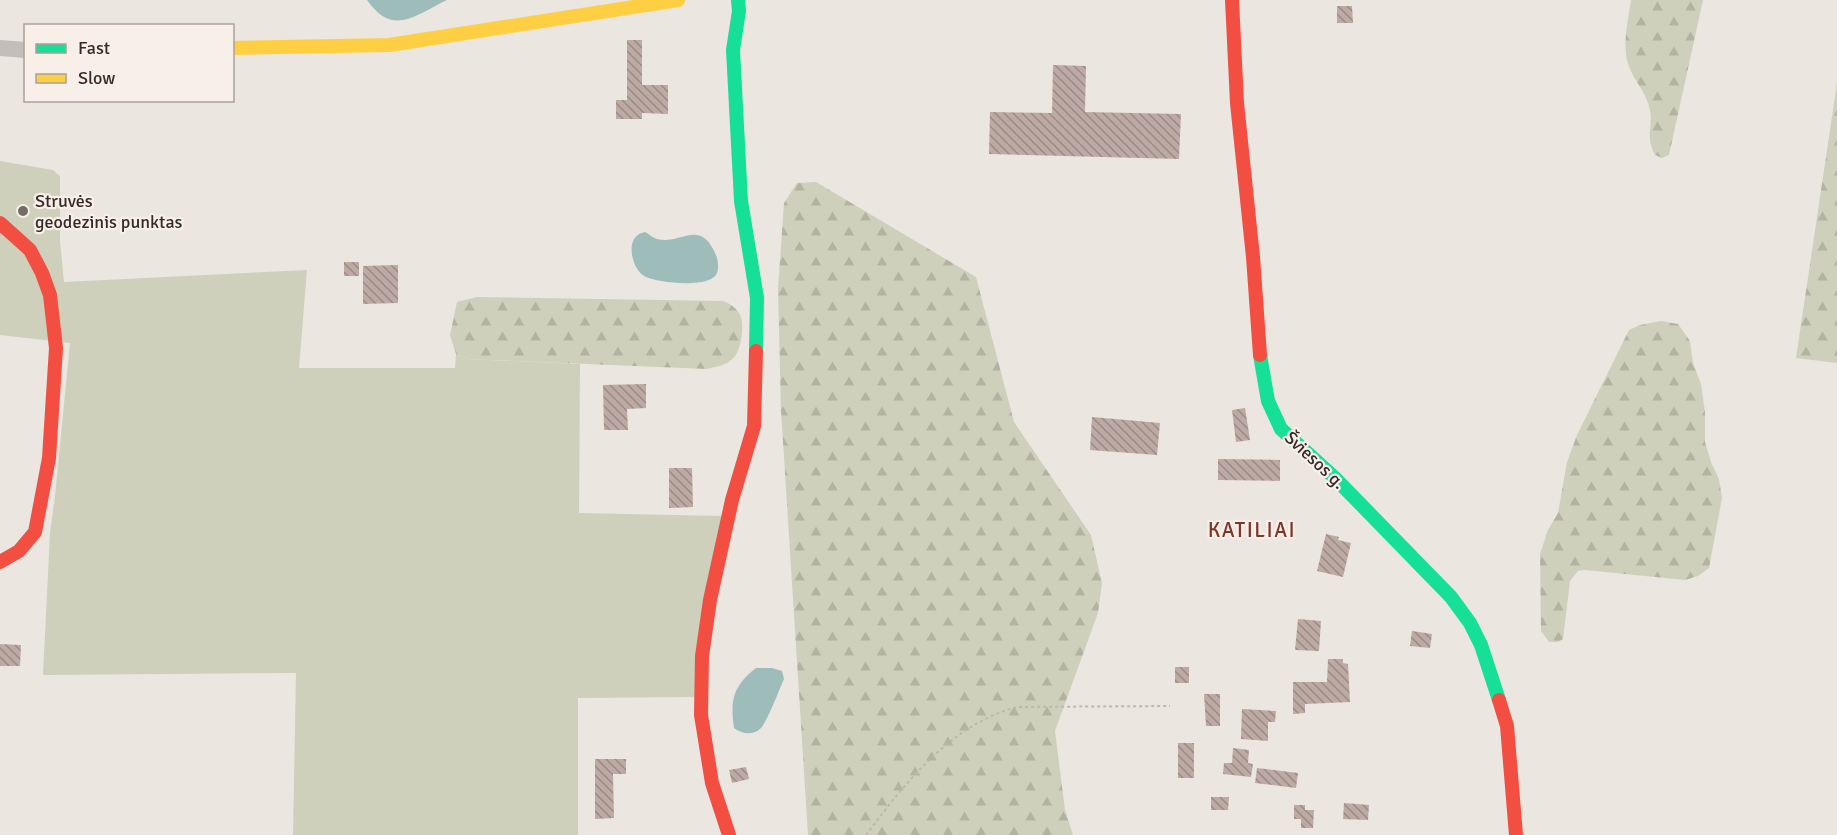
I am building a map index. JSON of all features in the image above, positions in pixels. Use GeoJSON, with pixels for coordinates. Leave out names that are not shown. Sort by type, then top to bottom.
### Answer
{"type":"FeatureCollection","features":[{"type":"Feature","properties":{"kind":"street"},"geometry":{"type":"LineString","coordinates":[[234,48],[389,45],[678,0]]}},
{"type":"Feature","properties":{"kind":"street"},"geometry":{"type":"LineString","coordinates":[[729,835],[712,783],[701,715],[702,656],[710,600],[732,500],[754,426],[755,408],[757,298],[741,201],[733,50],[739,11],[738,0]]}},
{"type":"Feature","properties":{"kind":"street","name":"Šviesos g."},"geometry":{"type":"LineString","coordinates":[[1232,0],[1237,103],[1253,257],[1260,357],[1268,401],[1281,429],[1335,478],[1406,549],[1451,597],[1470,623],[1481,645],[1508,726],[1516,835]]}},
{"type":"Feature","properties":{"kind":"street"},"geometry":{"type":"LineString","coordinates":[[0,48],[24,50]]}},
{"type":"Feature","properties":{"kind":"street"},"geometry":{"type":"LineString","coordinates":[[0,223],[30,250],[42,273],[50,295],[56,348],[49,458],[35,532],[19,551],[0,562]]}},
{"type":"Feature","properties":{"kind":"path"},"geometry":{"type":"LineString","coordinates":[[866,835],[908,780],[957,736],[998,712],[1017,707],[1170,706]]}},
{"type":"Feature","properties":{"kind":"green space"},"geometry":{"type":"Polygon","coordinates":[[[1631,0],[1703,0],[1669,155],[1662,158],[1655,155],[1652,148],[1649,104],[1627,61],[1626,35],[1631,0]]]}},
{"type":"Feature","properties":{"kind":"green space"},"geometry":{"type":"Polygon","coordinates":[[[1837,83],[1837,363],[1796,358],[1837,83]]]}},
{"type":"Feature","properties":{"kind":"green space"},"geometry":{"type":"Polygon","coordinates":[[[0,161],[53,170],[60,176],[60,240],[64,282],[307,270],[299,368],[455,368],[456,354],[468,359],[580,364],[579,513],[722,516],[697,697],[578,698],[578,835],[293,835],[296,673],[43,675],[50,533],[70,343],[0,335],[0,161]]]}},
{"type":"Feature","properties":{"kind":"green space"},"geometry":{"type":"Polygon","coordinates":[[[816,182],[976,277],[1014,422],[1091,535],[1102,583],[1098,613],[1055,731],[1065,810],[1073,835],[808,835],[781,410],[778,289],[784,203],[797,183],[816,182]]]}},
{"type":"Feature","properties":{"kind":"green space"},"geometry":{"type":"Polygon","coordinates":[[[477,297],[723,301],[735,308],[741,316],[741,340],[732,359],[725,364],[707,369],[468,359],[456,354],[450,335],[457,302],[477,297]]]}},
{"type":"Feature","properties":{"kind":"green space"},"geometry":{"type":"Polygon","coordinates":[[[1661,321],[1678,324],[1690,341],[1693,363],[1701,384],[1705,412],[1705,442],[1719,479],[1722,498],[1709,568],[1698,576],[1685,580],[1578,571],[1570,581],[1563,639],[1558,642],[1549,642],[1541,631],[1540,554],[1548,530],[1558,513],[1567,462],[1577,435],[1629,330],[1640,325],[1661,321]]]}},
{"type":"Feature","properties":{"kind":"water"},"geometry":{"type":"Polygon","coordinates":[[[367,0],[447,0],[414,17],[395,20],[386,18],[367,0]]]}},
{"type":"Feature","properties":{"kind":"water"},"geometry":{"type":"Polygon","coordinates":[[[645,232],[666,240],[690,235],[704,237],[716,255],[717,273],[713,278],[695,283],[660,281],[644,276],[633,260],[632,246],[638,235],[645,232]]]}},
{"type":"Feature","properties":{"kind":"water"},"geometry":{"type":"Polygon","coordinates":[[[756,668],[772,668],[782,671],[784,679],[764,724],[755,732],[744,733],[734,728],[733,701],[742,681],[756,668]]]}},
{"type":"Feature","properties":{"kind":"building"},"geometry":{"type":"Polygon","coordinates":[[[1337,6],[1352,6],[1353,23],[1337,23],[1337,6]]]}},
{"type":"Feature","properties":{"kind":"building"},"geometry":{"type":"Polygon","coordinates":[[[627,40],[642,40],[642,85],[668,85],[668,114],[642,113],[642,119],[616,119],[616,100],[627,100],[627,40]]]}},
{"type":"Feature","properties":{"kind":"building"},"geometry":{"type":"Polygon","coordinates":[[[1053,65],[1086,66],[1085,112],[1181,114],[1179,159],[989,154],[990,112],[1052,113],[1053,65]]]}},
{"type":"Feature","properties":{"kind":"building"},"geometry":{"type":"Polygon","coordinates":[[[344,262],[359,262],[359,276],[344,276],[344,262]]]}},
{"type":"Feature","properties":{"kind":"building"},"geometry":{"type":"Polygon","coordinates":[[[398,265],[398,303],[363,304],[363,266],[398,265]]]}},
{"type":"Feature","properties":{"kind":"building"},"geometry":{"type":"Polygon","coordinates":[[[646,384],[646,408],[627,409],[628,430],[604,430],[603,385],[646,384]]]}},
{"type":"Feature","properties":{"kind":"building"},"geometry":{"type":"Polygon","coordinates":[[[1245,408],[1250,440],[1236,442],[1232,410],[1245,408]]]}},
{"type":"Feature","properties":{"kind":"building"},"geometry":{"type":"Polygon","coordinates":[[[1092,417],[1160,423],[1157,455],[1090,450],[1092,417]]]}},
{"type":"Feature","properties":{"kind":"building"},"geometry":{"type":"Polygon","coordinates":[[[1218,459],[1280,460],[1280,481],[1218,480],[1218,459]]]}},
{"type":"Feature","properties":{"kind":"building"},"geometry":{"type":"Polygon","coordinates":[[[669,468],[692,468],[693,507],[669,508],[669,468]]]}},
{"type":"Feature","properties":{"kind":"building"},"geometry":{"type":"Polygon","coordinates":[[[1326,534],[1351,543],[1343,577],[1317,571],[1326,534]]]}},
{"type":"Feature","properties":{"kind":"building"},"geometry":{"type":"Polygon","coordinates":[[[1298,619],[1321,621],[1319,651],[1295,650],[1298,619]]]}},
{"type":"Feature","properties":{"kind":"building"},"geometry":{"type":"Polygon","coordinates":[[[1412,631],[1432,634],[1430,648],[1410,646],[1412,631]]]}},
{"type":"Feature","properties":{"kind":"building"},"geometry":{"type":"Polygon","coordinates":[[[0,644],[21,645],[20,666],[0,666],[0,644]]]}},
{"type":"Feature","properties":{"kind":"building"},"geometry":{"type":"Polygon","coordinates":[[[1328,659],[1343,659],[1343,663],[1348,664],[1350,702],[1305,704],[1305,713],[1293,714],[1293,682],[1327,682],[1328,659]]]}},
{"type":"Feature","properties":{"kind":"building"},"geometry":{"type":"Polygon","coordinates":[[[1175,667],[1189,667],[1189,683],[1175,683],[1175,667]]]}},
{"type":"Feature","properties":{"kind":"building"},"geometry":{"type":"Polygon","coordinates":[[[1204,694],[1220,694],[1220,726],[1206,726],[1204,694]]]}},
{"type":"Feature","properties":{"kind":"building"},"geometry":{"type":"Polygon","coordinates":[[[1242,709],[1276,711],[1275,722],[1268,722],[1268,741],[1241,739],[1242,709]]]}},
{"type":"Feature","properties":{"kind":"building"},"geometry":{"type":"Polygon","coordinates":[[[1178,743],[1194,743],[1194,778],[1178,778],[1178,743]]]}},
{"type":"Feature","properties":{"kind":"building"},"geometry":{"type":"Polygon","coordinates":[[[1233,748],[1249,750],[1248,763],[1253,764],[1251,777],[1223,774],[1224,763],[1232,763],[1233,748]]]}},
{"type":"Feature","properties":{"kind":"building"},"geometry":{"type":"Polygon","coordinates":[[[595,759],[626,759],[626,774],[613,774],[614,818],[595,819],[595,759]]]}},
{"type":"Feature","properties":{"kind":"building"},"geometry":{"type":"Polygon","coordinates":[[[746,767],[749,779],[732,783],[729,770],[746,767]]]}},
{"type":"Feature","properties":{"kind":"building"},"geometry":{"type":"Polygon","coordinates":[[[1257,768],[1298,773],[1296,788],[1255,783],[1257,768]]]}},
{"type":"Feature","properties":{"kind":"building"},"geometry":{"type":"Polygon","coordinates":[[[1211,797],[1229,797],[1228,810],[1211,810],[1211,797]]]}},
{"type":"Feature","properties":{"kind":"building"},"geometry":{"type":"Polygon","coordinates":[[[1344,803],[1369,805],[1368,820],[1343,819],[1344,803]]]}},
{"type":"Feature","properties":{"kind":"building"},"geometry":{"type":"Polygon","coordinates":[[[1294,805],[1305,805],[1305,810],[1314,810],[1313,828],[1301,828],[1301,819],[1294,819],[1294,805]]]}},
{"type":"Feature","properties":{"kind":"traffic: fast"},"geometry":{"type":"LineString","coordinates":[[738,0],[739,11],[733,50],[741,201],[757,298],[756,351]]}},
{"type":"Feature","properties":{"kind":"traffic: fast"},"geometry":{"type":"LineString","coordinates":[[1260,355],[1268,401],[1281,429],[1335,478],[1451,597],[1470,623],[1481,645],[1499,700]]}},
{"type":"Feature","properties":{"kind":"traffic: slow"},"geometry":{"type":"LineString","coordinates":[[234,48],[389,45],[678,0]]}},
{"type":"Feature","properties":{"kind":"traffic: jam"},"geometry":{"type":"LineString","coordinates":[[1232,0],[1237,103],[1253,257],[1260,355]]}},
{"type":"Feature","properties":{"kind":"traffic: jam"},"geometry":{"type":"LineString","coordinates":[[0,223],[30,250],[42,273],[50,295],[56,348],[49,458],[35,532],[19,551],[0,562]]}},
{"type":"Feature","properties":{"kind":"traffic: jam"},"geometry":{"type":"LineString","coordinates":[[729,835],[712,783],[701,715],[702,656],[710,600],[732,500],[754,426],[756,351]]}},
{"type":"Feature","properties":{"kind":"traffic: jam"},"geometry":{"type":"LineString","coordinates":[[1499,700],[1507,726],[1516,835]]}},
{"type":"Feature","properties":{"kind":"place","name":"Struvės geodezinis punktas"},"geometry":{"type":"Point","coordinates":[23,211]}},
{"type":"Feature","properties":{"kind":"district","name":"KATILIAI"},"geometry":{"type":"Point","coordinates":[1252,530]}}]}
